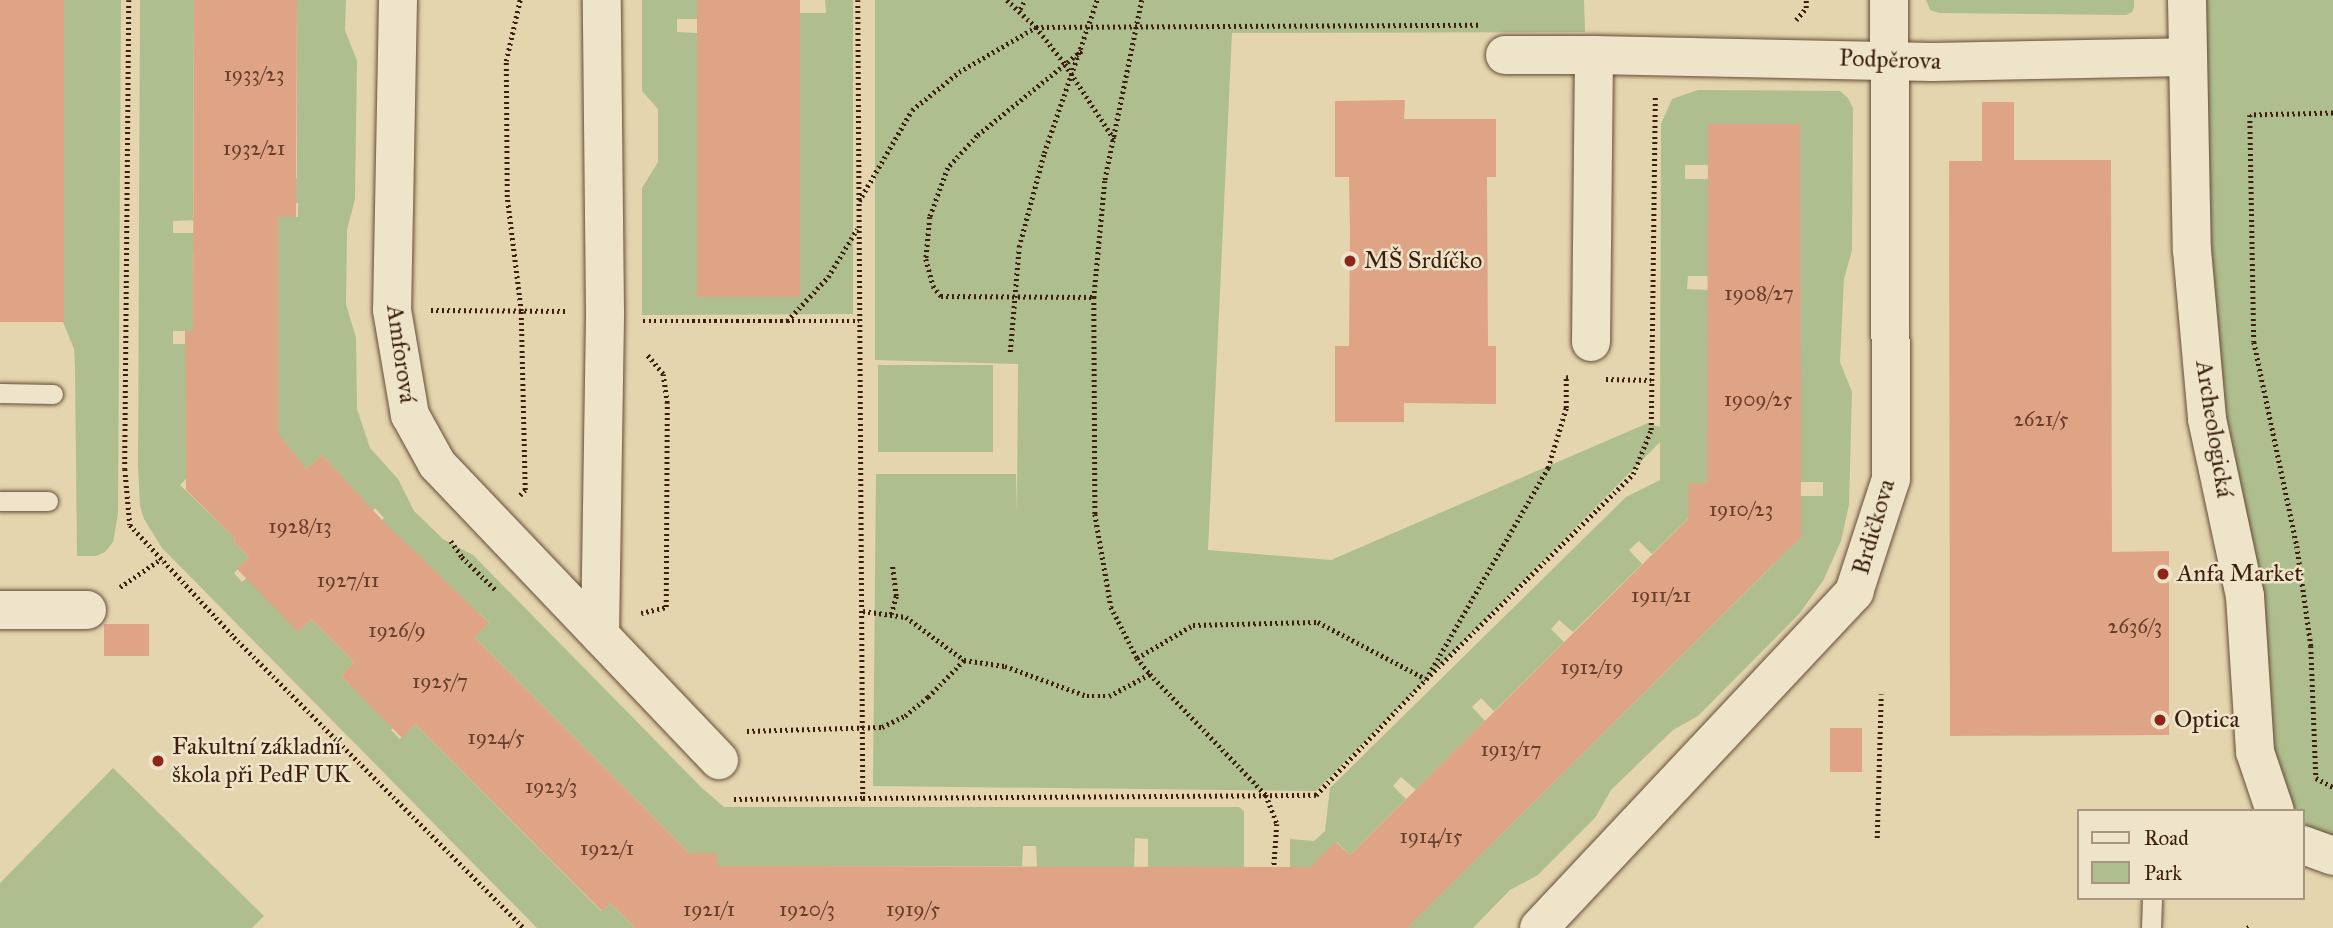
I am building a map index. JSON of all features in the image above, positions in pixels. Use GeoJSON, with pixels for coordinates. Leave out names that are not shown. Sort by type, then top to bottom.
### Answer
{"type":"FeatureCollection","features":[{"type":"Feature","properties":{"kind":"street","name":"Amforová"},"geometry":{"type":"LineString","coordinates":[[398,0],[392,310],[410,415],[437,464],[495,525],[615,625],[731,746]]}},
{"type":"Feature","properties":{"kind":"street"},"geometry":{"type":"LineString","coordinates":[[602,0],[605,311],[615,625]]}},
{"type":"Feature","properties":{"kind":"street","name":"Brdičkova"},"geometry":{"type":"LineString","coordinates":[[1539,928],[1854,592],[1891,479],[1889,0]]}},
{"type":"Feature","properties":{"kind":"street","name":"Archeologická"},"geometry":{"type":"LineString","coordinates":[[2187,0],[2186,57],[2192,250],[2207,419],[2245,596],[2255,752],[2274,809]]}},
{"type":"Feature","properties":{"kind":"street","name":"Podpěrova"},"geometry":{"type":"LineString","coordinates":[[1505,55],[1889,62],[2186,57]]}},
{"type":"Feature","properties":{"kind":"street"},"geometry":{"type":"LineString","coordinates":[[1591,342],[1594,55]]}},
{"type":"Feature","properties":{"kind":"street"},"geometry":{"type":"LineString","coordinates":[[0,610],[87,610]]}},
{"type":"Feature","properties":{"kind":"street"},"geometry":{"type":"LineString","coordinates":[[2305,846],[2333,856]]}},
{"type":"Feature","properties":{"kind":"lane"},"geometry":{"type":"LineString","coordinates":[[0,393],[53,394]]}},
{"type":"Feature","properties":{"kind":"lane"},"geometry":{"type":"LineString","coordinates":[[0,501],[47,501]]}},
{"type":"Feature","properties":{"kind":"lane"},"geometry":{"type":"LineString","coordinates":[[2151,928],[2152,900]]}},
{"type":"Feature","properties":{"kind":"path"},"geometry":{"type":"LineString","coordinates":[[129,0],[125,469],[130,525],[234,637],[524,928]]}},
{"type":"Feature","properties":{"kind":"path"},"geometry":{"type":"LineString","coordinates":[[462,556],[495,525],[524,490],[521,311],[508,197],[506,61],[520,0]]}},
{"type":"Feature","properties":{"kind":"path"},"geometry":{"type":"LineString","coordinates":[[858,0],[863,798],[1316,795],[1426,679],[1633,474],[1651,430],[1655,91]]}},
{"type":"Feature","properties":{"kind":"path"},"geometry":{"type":"LineString","coordinates":[[1007,0],[1020,9],[1065,64],[1115,140]]}},
{"type":"Feature","properties":{"kind":"path"},"geometry":{"type":"LineString","coordinates":[[1020,9],[1026,0]]}},
{"type":"Feature","properties":{"kind":"path"},"geometry":{"type":"LineString","coordinates":[[1010,352],[1019,247],[1044,153],[1082,51],[1097,0]]}},
{"type":"Feature","properties":{"kind":"path"},"geometry":{"type":"LineString","coordinates":[[1142,0],[1105,181],[1094,297],[1095,514],[1111,607],[1137,658],[1150,674],[1266,794],[1277,824],[1274,867]]}},
{"type":"Feature","properties":{"kind":"path"},"geometry":{"type":"LineString","coordinates":[[1082,51],[977,136],[948,168],[929,217],[926,259],[933,286],[941,296],[1094,297]]}},
{"type":"Feature","properties":{"kind":"path"},"geometry":{"type":"LineString","coordinates":[[2333,113],[2250,115],[2253,341],[2297,546],[2308,621],[2316,778],[2333,786]]}},
{"type":"Feature","properties":{"kind":"path"},"geometry":{"type":"LineString","coordinates":[[787,321],[828,277],[858,228]]}},
{"type":"Feature","properties":{"kind":"path"},"geometry":{"type":"LineString","coordinates":[[392,310],[605,311],[634,321],[859,321]]}},
{"type":"Feature","properties":{"kind":"path"},"geometry":{"type":"LineString","coordinates":[[1618,380],[1651,380]]}},
{"type":"Feature","properties":{"kind":"path"},"geometry":{"type":"LineString","coordinates":[[615,625],[666,607],[667,403]]}},
{"type":"Feature","properties":{"kind":"path"},"geometry":{"type":"LineString","coordinates":[[1426,679],[1548,468],[1566,408]]}},
{"type":"Feature","properties":{"kind":"path"},"geometry":{"type":"LineString","coordinates":[[87,610],[161,559]]}},
{"type":"Feature","properties":{"kind":"path"},"geometry":{"type":"LineString","coordinates":[[891,614],[896,596],[892,565]]}},
{"type":"Feature","properties":{"kind":"path"},"geometry":{"type":"LineString","coordinates":[[863,611],[906,617],[964,660],[1005,666],[1087,696],[1109,696],[1150,674]]}},
{"type":"Feature","properties":{"kind":"path"},"geometry":{"type":"LineString","coordinates":[[1137,658],[1193,625],[1318,622],[1426,679]]}},
{"type":"Feature","properties":{"kind":"path"},"geometry":{"type":"LineString","coordinates":[[731,746],[862,727],[882,727],[905,716],[964,660]]}},
{"type":"Feature","properties":{"kind":"path"},"geometry":{"type":"LineString","coordinates":[[1877,838],[1881,694]]}},
{"type":"Feature","properties":{"kind":"green space"},"geometry":{"type":"Polygon","coordinates":[[[64,0],[121,0],[118,514],[113,542],[105,552],[96,556],[77,556],[74,349],[63,322],[64,0]]]}},
{"type":"Feature","properties":{"kind":"green space"},"geometry":{"type":"Polygon","coordinates":[[[140,0],[194,0],[193,218],[201,220],[173,221],[173,233],[201,233],[193,254],[193,329],[200,331],[173,331],[173,344],[201,344],[186,403],[186,440],[212,452],[180,485],[235,538],[233,541],[249,557],[234,573],[242,582],[259,567],[298,631],[311,619],[354,662],[341,676],[350,685],[406,715],[391,730],[400,739],[415,724],[601,911],[610,903],[635,928],[537,928],[162,548],[144,519],[140,506],[138,466],[140,0]]]}},
{"type":"Feature","properties":{"kind":"green space"},"geometry":{"type":"Polygon","coordinates":[[[297,0],[346,0],[345,30],[357,61],[355,199],[347,230],[346,304],[356,338],[357,409],[370,448],[398,479],[414,511],[443,539],[473,555],[702,788],[724,807],[1239,807],[1244,811],[1244,867],[1148,867],[1148,839],[1135,838],[1134,867],[1037,867],[1036,846],[1023,846],[1022,866],[702,866],[474,637],[489,623],[479,613],[464,627],[370,532],[384,518],[375,508],[360,523],[331,465],[322,455],[306,469],[278,440],[278,217],[298,217],[298,203],[278,203],[297,178],[297,0]]]}},
{"type":"Feature","properties":{"kind":"green space"},"geometry":{"type":"Polygon","coordinates":[[[642,0],[697,0],[697,19],[677,19],[677,32],[698,33],[799,297],[800,13],[826,13],[825,0],[853,0],[853,314],[642,315],[642,188],[658,162],[658,109],[642,91],[642,0]]]}},
{"type":"Feature","properties":{"kind":"green space"},"geometry":{"type":"Polygon","coordinates":[[[875,0],[1584,0],[1585,32],[1232,33],[1208,550],[1331,560],[1648,423],[1660,427],[1661,124],[1672,99],[1698,90],[1840,91],[1848,98],[1853,108],[1852,250],[1844,279],[1840,362],[1852,392],[1849,505],[1841,541],[1823,581],[1799,614],[1698,716],[1673,730],[1611,790],[1595,818],[1538,875],[1510,890],[1473,928],[1407,928],[1773,565],[1800,496],[1823,496],[1823,482],[1800,482],[1799,124],[1709,124],[1708,165],[1685,165],[1685,179],[1708,179],[1708,276],[1688,276],[1687,289],[1708,290],[1708,483],[1689,483],[1689,496],[1708,499],[1652,554],[1639,541],[1629,550],[1642,564],[1573,632],[1559,620],[1551,629],[1564,642],[1494,711],[1481,698],[1472,707],[1485,721],[1416,790],[1401,777],[1393,786],[1406,799],[1350,855],[1337,842],[1327,851],[1338,867],[1290,867],[1290,839],[1314,841],[1325,831],[1330,788],[1626,497],[1660,480],[1660,442],[1316,791],[873,786],[876,474],[1016,474],[1017,514],[1018,364],[875,360],[875,0]]]}},
{"type":"Feature","properties":{"kind":"green space"},"geometry":{"type":"Polygon","coordinates":[[[1926,0],[2134,0],[2134,7],[2132,12],[2126,15],[1939,13],[1930,10],[1926,0]]]}},
{"type":"Feature","properties":{"kind":"green space"},"geometry":{"type":"Polygon","coordinates":[[[2187,0],[2333,0],[2333,856],[2305,846],[2305,809],[2275,809],[2207,419],[2187,0]]]}},
{"type":"Feature","properties":{"kind":"green space"},"geometry":{"type":"Polygon","coordinates":[[[878,365],[993,365],[993,452],[878,452],[878,365]]]}},
{"type":"Feature","properties":{"kind":"green space"},"geometry":{"type":"Polygon","coordinates":[[[113,768],[264,916],[252,928],[0,928],[0,883],[113,768]]]}},
{"type":"Feature","properties":{"kind":"building"},"geometry":{"type":"Polygon","coordinates":[[[0,0],[64,0],[64,322],[0,322],[0,0]]]}},
{"type":"Feature","properties":{"kind":"building"},"geometry":{"type":"Polygon","coordinates":[[[194,0],[297,0],[296,217],[278,217],[278,433],[306,469],[322,455],[382,520],[489,623],[474,637],[689,853],[717,853],[717,866],[1310,867],[1336,842],[1350,855],[1688,519],[1689,483],[1707,483],[1708,124],[1800,124],[1801,537],[1407,928],[635,928],[610,903],[602,911],[415,724],[402,738],[341,676],[354,662],[311,619],[298,632],[237,569],[249,557],[233,541],[235,538],[186,490],[185,331],[193,331],[194,0]]]}},
{"type":"Feature","properties":{"kind":"building"},"geometry":{"type":"Polygon","coordinates":[[[697,0],[800,0],[800,297],[697,297],[697,0]]]}},
{"type":"Feature","properties":{"kind":"building"},"geometry":{"type":"Polygon","coordinates":[[[1405,100],[1404,119],[1496,119],[1496,177],[1487,177],[1488,346],[1496,346],[1496,404],[1404,403],[1404,422],[1335,422],[1335,346],[1349,346],[1350,232],[1349,177],[1335,177],[1335,101],[1405,100]]]}},
{"type":"Feature","properties":{"kind":"building"},"geometry":{"type":"Polygon","coordinates":[[[1982,102],[2014,102],[2014,160],[2111,160],[2112,552],[2169,551],[2169,735],[1950,736],[1949,161],[1982,161],[1982,102]]]}},
{"type":"Feature","properties":{"kind":"building"},"geometry":{"type":"Polygon","coordinates":[[[104,624],[149,624],[149,656],[104,656],[104,624]]]}},
{"type":"Feature","properties":{"kind":"building"},"geometry":{"type":"Polygon","coordinates":[[[1830,728],[1862,728],[1862,772],[1830,772],[1830,728]]]}},
{"type":"Feature","properties":{"kind":"place","name":"MŠ Srdíčko"},"geometry":{"type":"Point","coordinates":[1350,261]}},
{"type":"Feature","properties":{"kind":"place","name":"Anfa Market"},"geometry":{"type":"Point","coordinates":[2163,574]}},
{"type":"Feature","properties":{"kind":"place","name":"Optica"},"geometry":{"type":"Point","coordinates":[2160,720]}},
{"type":"Feature","properties":{"kind":"place","name":"Fakultní základní škola při PedF UK"},"geometry":{"type":"Point","coordinates":[158,761]}}]}
